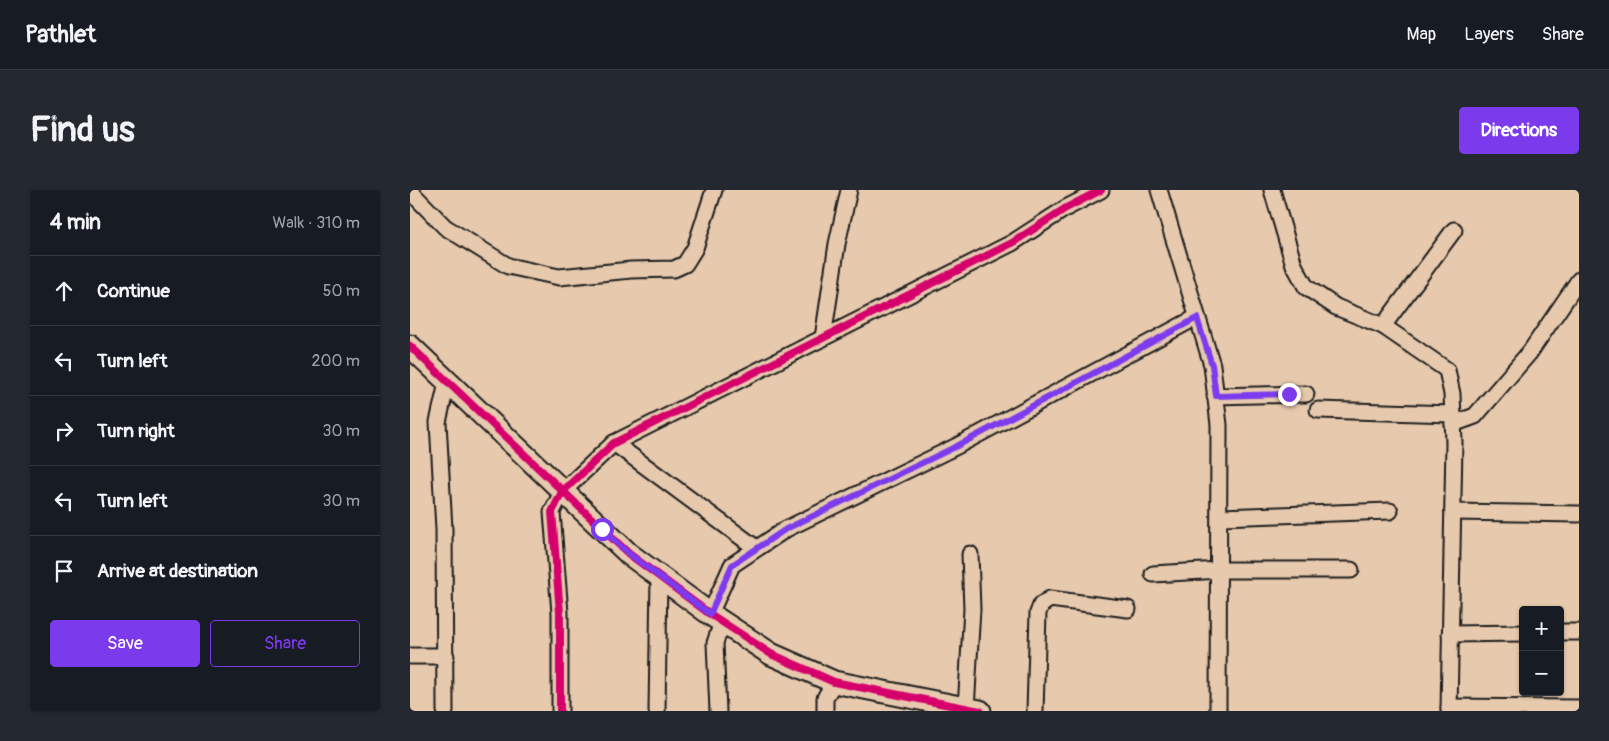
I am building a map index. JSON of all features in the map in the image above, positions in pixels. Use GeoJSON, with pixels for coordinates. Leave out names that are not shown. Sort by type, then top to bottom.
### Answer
{"type":"FeatureCollection","features":[{"type":"Feature","properties":{"kind":"street"},"geometry":{"type":"LineString","coordinates":[[410,191],[445,227],[508,266],[559,277],[631,270],[674,269],[685,264],[695,248],[714,190]]}},
{"type":"Feature","properties":{"kind":"street"},"geometry":{"type":"LineString","coordinates":[[823,338],[837,244],[849,190]]}},
{"type":"Feature","properties":{"kind":"street"},"geometry":{"type":"LineString","coordinates":[[560,711],[560,613],[552,512],[562,492],[614,442],[1012,243],[1066,208],[1100,190]]}},
{"type":"Feature","properties":{"kind":"street"},"geometry":{"type":"LineString","coordinates":[[1159,190],[1212,365],[1216,396],[1219,425],[1220,517],[1218,711]]}},
{"type":"Feature","properties":{"kind":"street"},"geometry":{"type":"LineString","coordinates":[[1272,190],[1294,265],[1306,287],[1336,307],[1383,326],[1447,370],[1452,394],[1453,419],[1449,709],[1579,708]]}},
{"type":"Feature","properties":{"kind":"street"},"geometry":{"type":"LineString","coordinates":[[1383,326],[1454,230]]}},
{"type":"Feature","properties":{"kind":"street"},"geometry":{"type":"LineString","coordinates":[[1318,410],[1453,419],[1475,416],[1530,352],[1579,280]]}},
{"type":"Feature","properties":{"kind":"street"},"geometry":{"type":"LineString","coordinates":[[718,711],[715,643],[716,618],[732,565],[786,529],[957,446],[1197,318]]}},
{"type":"Feature","properties":{"kind":"street"},"geometry":{"type":"LineString","coordinates":[[410,346],[629,554],[716,618],[771,654],[834,682],[973,710],[970,554]]}},
{"type":"Feature","properties":{"kind":"street"},"geometry":{"type":"LineString","coordinates":[[445,711],[444,529],[438,422],[447,383]]}},
{"type":"Feature","properties":{"kind":"street"},"geometry":{"type":"LineString","coordinates":[[1216,396],[1306,394]]}},
{"type":"Feature","properties":{"kind":"street"},"geometry":{"type":"LineString","coordinates":[[614,442],[756,548]]}},
{"type":"Feature","properties":{"kind":"street"},"geometry":{"type":"LineString","coordinates":[[1220,517],[1390,511]]}},
{"type":"Feature","properties":{"kind":"street"},"geometry":{"type":"LineString","coordinates":[[1453,512],[1579,514]]}},
{"type":"Feature","properties":{"kind":"street"},"geometry":{"type":"LineString","coordinates":[[1152,574],[1220,570],[1351,570]]}},
{"type":"Feature","properties":{"kind":"street"},"geometry":{"type":"LineString","coordinates":[[658,711],[659,577]]}},
{"type":"Feature","properties":{"kind":"street"},"geometry":{"type":"LineString","coordinates":[[1034,711],[1038,613],[1041,604],[1050,599],[1128,609]]}},
{"type":"Feature","properties":{"kind":"street"},"geometry":{"type":"LineString","coordinates":[[1564,632],[1579,632]]}},
{"type":"Feature","properties":{"kind":"street"},"geometry":{"type":"LineString","coordinates":[[1450,634],[1519,633]]}},
{"type":"Feature","properties":{"kind":"street"},"geometry":{"type":"LineString","coordinates":[[410,656],[446,656]]}},
{"type":"Feature","properties":{"kind":"street"},"geometry":{"type":"LineString","coordinates":[[825,711],[825,698],[834,682]]}},
{"type":"Feature","properties":{"kind":"cycle path"},"geometry":{"type":"LineString","coordinates":[[560,711],[560,613],[552,512],[562,492],[614,443],[1012,243],[1066,208],[1101,190]]}},
{"type":"Feature","properties":{"kind":"cycle path"},"geometry":{"type":"LineString","coordinates":[[410,346],[629,554],[710,614],[771,654],[834,682],[980,711]]}},
{"type":"Feature","properties":{"kind":"route"},"geometry":{"type":"LineString","coordinates":[[602,529],[629,554],[710,614],[732,565],[786,529],[957,446],[1197,318],[1212,365],[1216,396],[1289,394]]}}]}
